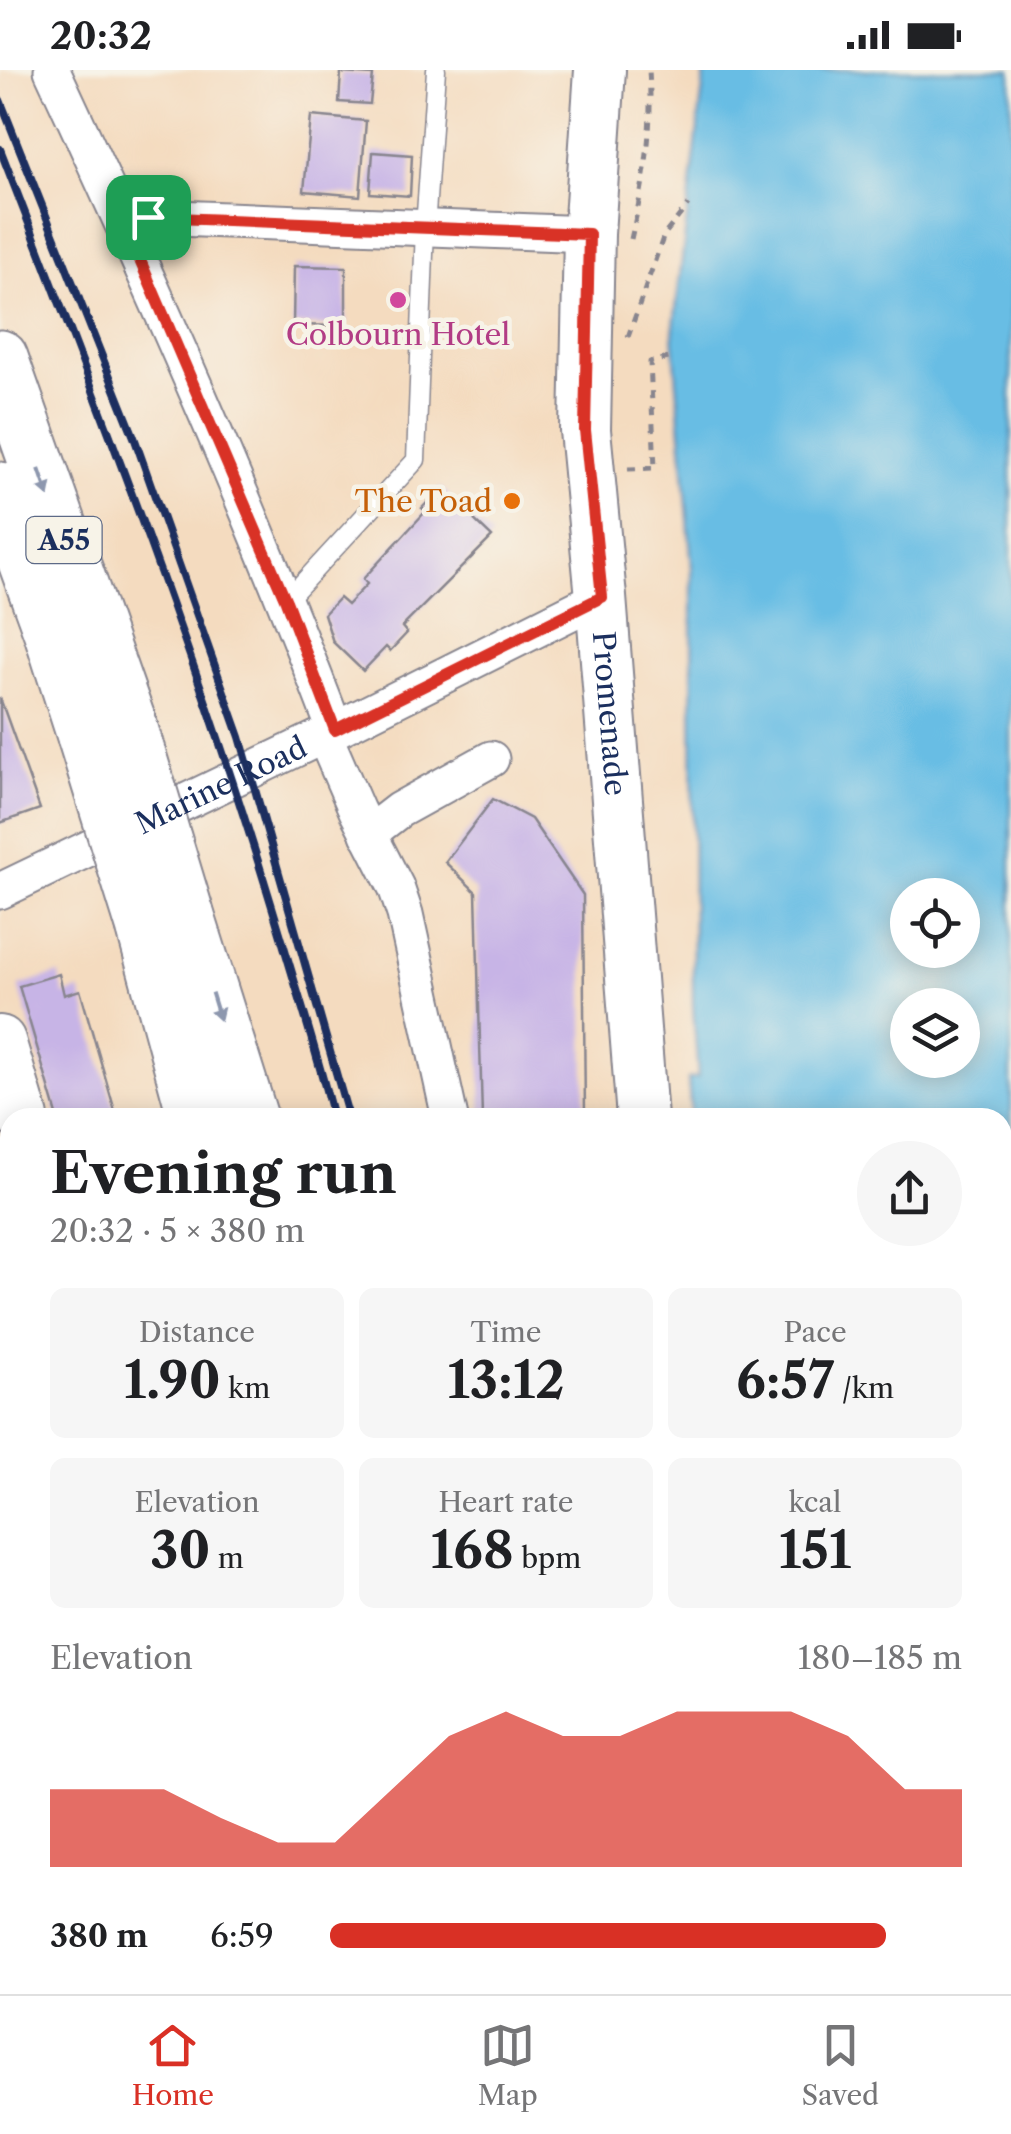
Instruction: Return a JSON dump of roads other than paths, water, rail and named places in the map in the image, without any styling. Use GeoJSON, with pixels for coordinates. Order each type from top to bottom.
{"type":"FeatureCollection","features":[{"type":"Feature","properties":{"kind":"highway","name":"A55"},"geometry":{"type":"LineString","coordinates":[[0,358],[165,920],[246,1108]]}},
{"type":"Feature","properties":{"kind":"highway","name":"A55"},"geometry":{"type":"LineString","coordinates":[[0,490],[52,633],[107,729]]}},
{"type":"Feature","properties":{"kind":"highway"},"geometry":{"type":"LineString","coordinates":[[0,539],[52,633]]}},
{"type":"Feature","properties":{"kind":"highway","name":"A55"},"geometry":{"type":"LineString","coordinates":[[165,920],[194,1108]]}},
{"type":"Feature","properties":{"kind":"street"},"geometry":{"type":"LineString","coordinates":[[52,70],[124,223],[286,601],[368,834],[396,887],[448,1108]]}},
{"type":"Feature","properties":{"kind":"street","name":"Promenade"},"geometry":{"type":"LineString","coordinates":[[600,70],[589,234],[585,430],[602,597],[641,1108]]}},
{"type":"Feature","properties":{"kind":"street"},"geometry":{"type":"LineString","coordinates":[[124,223],[148,217],[589,234]]}},
{"type":"Feature","properties":{"kind":"street","name":"Marine Road"},"geometry":{"type":"LineString","coordinates":[[0,891],[602,597]]}},
{"type":"Feature","properties":{"kind":"street"},"geometry":{"type":"LineString","coordinates":[[368,834],[399,810],[491,758]]}},
{"type":"Feature","properties":{"kind":"street"},"geometry":{"type":"LineString","coordinates":[[0,1041],[19,1108]]}},
{"type":"Feature","properties":{"kind":"lane"},"geometry":{"type":"LineString","coordinates":[[286,601],[416,460],[424,228],[436,70]]}},
{"type":"Feature","properties":{"kind":"water"},"geometry":{"type":"Polygon","coordinates":[[[705,70],[1011,70],[1011,1108],[690,1108],[688,1079],[698,1077],[693,1005],[692,568],[673,334],[705,70]]]}},
{"type":"Feature","properties":{"kind":"railway"},"geometry":{"type":"LineString","coordinates":[[0,100],[134,437],[240,737],[346,1108]]}},
{"type":"Feature","properties":{"kind":"railway"},"geometry":{"type":"LineString","coordinates":[[0,149],[185,642],[252,842],[330,1108]]}},
{"type":"Feature","properties":{"kind":"place","name":"Colbourn Hotel"},"geometry":{"type":"Point","coordinates":[398,300]}},
{"type":"Feature","properties":{"kind":"place","name":"The Toad"},"geometry":{"type":"Point","coordinates":[512,501]}}]}
